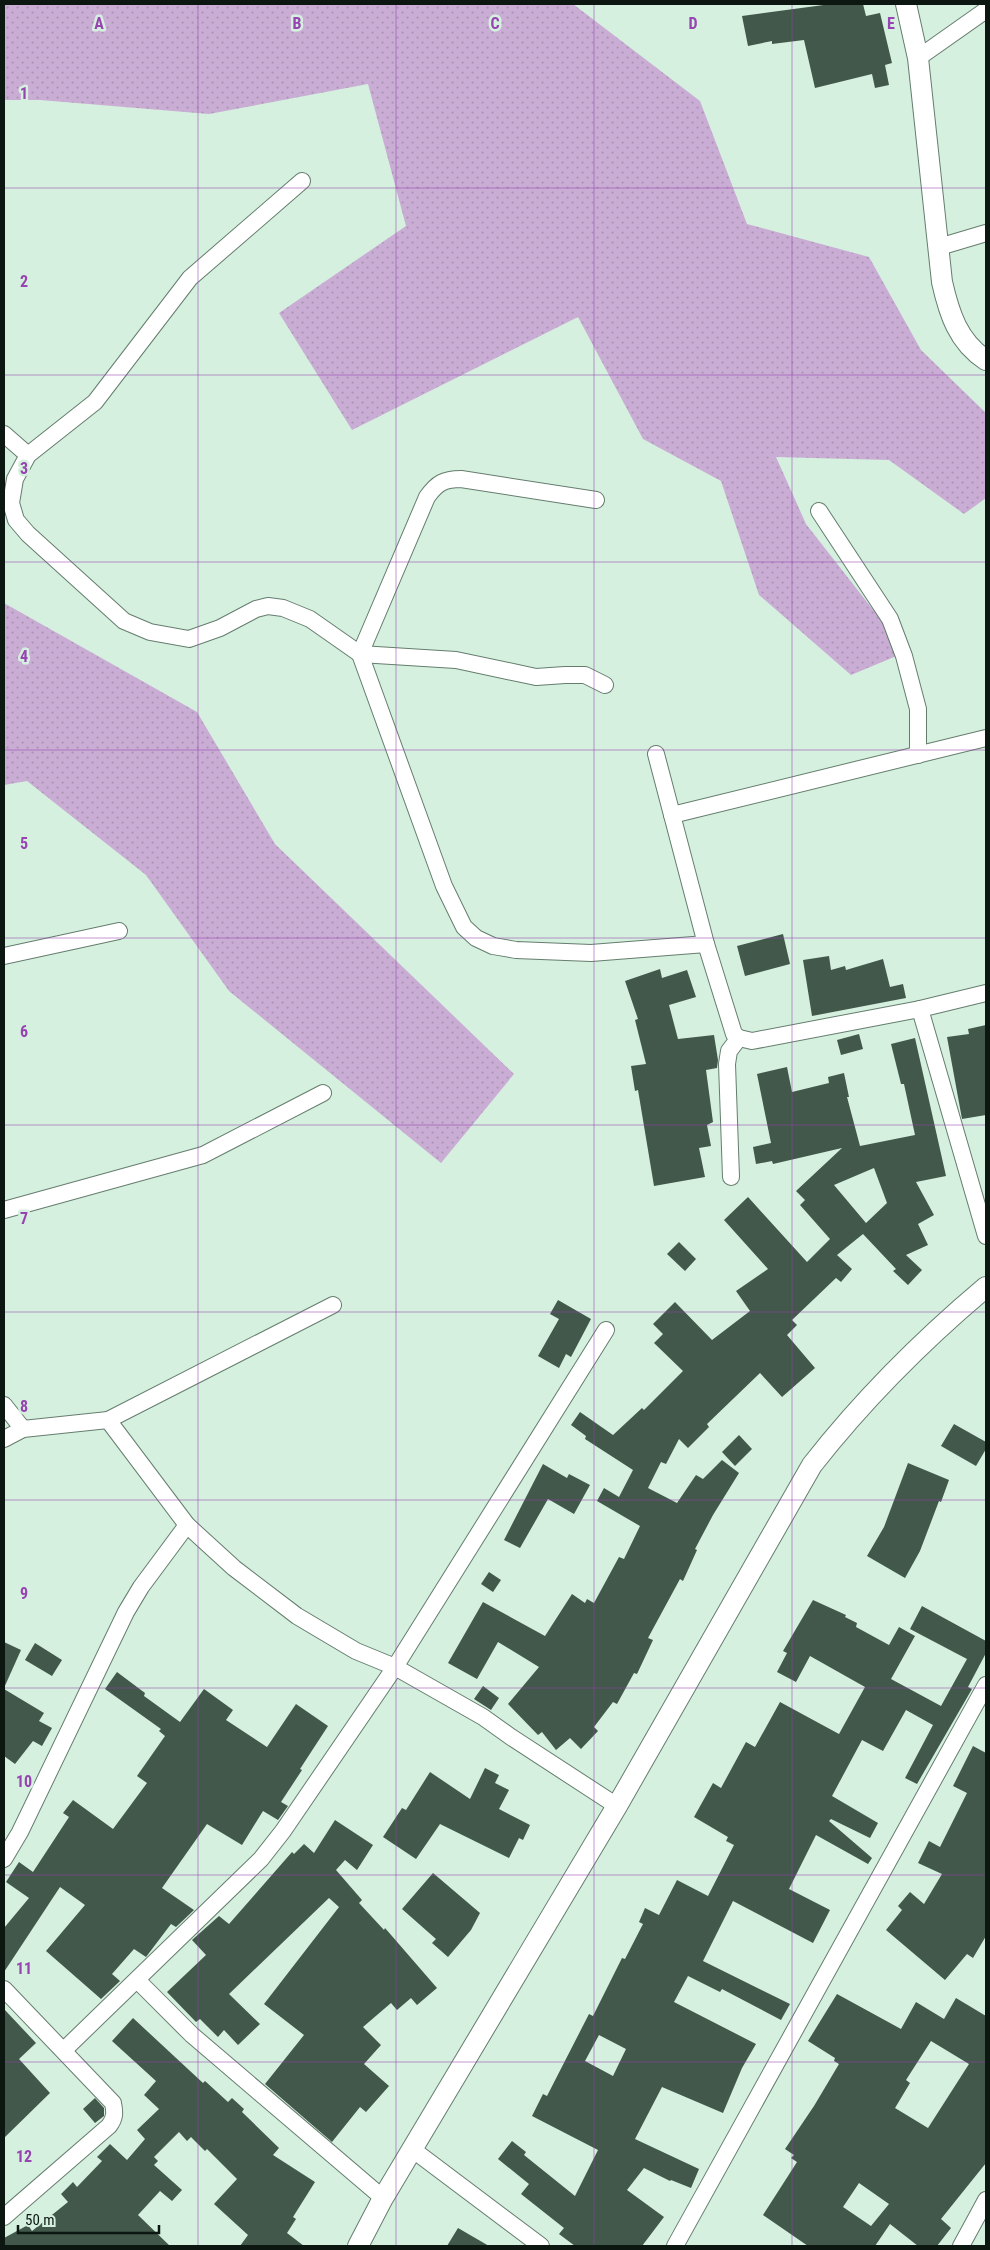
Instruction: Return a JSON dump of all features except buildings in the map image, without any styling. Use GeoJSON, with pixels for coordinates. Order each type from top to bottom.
{"type":"FeatureCollection","features":[{"type":"Feature","properties":{"kind":"street"},"geometry":{"type":"LineString","coordinates":[[906,4],[918,58],[942,282],[948,309],[959,334],[986,360]]}},
{"type":"Feature","properties":{"kind":"street"},"geometry":{"type":"LineString","coordinates":[[918,58],[986,10]]}},
{"type":"Feature","properties":{"kind":"street"},"geometry":{"type":"LineString","coordinates":[[302,181],[190,278],[95,402],[28,455],[15,479],[11,503],[16,520],[28,534],[124,621],[150,632],[190,639],[220,628],[256,609],[268,606],[283,608],[310,619],[360,654],[456,660],[536,678],[565,674],[585,675],[605,685]]}},
{"type":"Feature","properties":{"kind":"street"},"geometry":{"type":"LineString","coordinates":[[939,247],[986,233]]}},
{"type":"Feature","properties":{"kind":"street"},"geometry":{"type":"LineString","coordinates":[[4,434],[28,455]]}},
{"type":"Feature","properties":{"kind":"street"},"geometry":{"type":"LineString","coordinates":[[596,500],[461,478],[445,479],[435,485],[427,497],[360,654],[444,886],[464,927],[476,938],[493,946],[516,950],[591,953],[706,944]]}},
{"type":"Feature","properties":{"kind":"street"},"geometry":{"type":"LineString","coordinates":[[819,511],[890,619],[904,656],[918,709],[918,755]]}},
{"type":"Feature","properties":{"kind":"street"},"geometry":{"type":"LineString","coordinates":[[672,815],[986,738]]}},
{"type":"Feature","properties":{"kind":"street"},"geometry":{"type":"LineString","coordinates":[[656,754],[706,944],[734,1034],[739,1038],[752,1041],[920,1009],[986,993]]}},
{"type":"Feature","properties":{"kind":"street"},"geometry":{"type":"LineString","coordinates":[[4,956],[119,931]]}},
{"type":"Feature","properties":{"kind":"street"},"geometry":{"type":"LineString","coordinates":[[920,1009],[986,1236]]}},
{"type":"Feature","properties":{"kind":"street"},"geometry":{"type":"LineString","coordinates":[[732,1178],[727,1064],[729,1051],[739,1038]]}},
{"type":"Feature","properties":{"kind":"street"},"geometry":{"type":"LineString","coordinates":[[4,1210],[203,1155],[323,1093]]}},
{"type":"Feature","properties":{"kind":"street"},"geometry":{"type":"LineString","coordinates":[[358,2246],[383,2198],[617,1806],[812,1465],[840,1429],[865,1403],[986,1287]]}},
{"type":"Feature","properties":{"kind":"street"},"geometry":{"type":"LineString","coordinates":[[4,1438],[23,1429],[108,1420],[333,1305]]}},
{"type":"Feature","properties":{"kind":"street"},"geometry":{"type":"LineString","coordinates":[[64,2050],[261,1859],[283,1831],[395,1667],[606,1330]]}},
{"type":"Feature","properties":{"kind":"street"},"geometry":{"type":"LineString","coordinates":[[4,1405],[23,1429]]}},
{"type":"Feature","properties":{"kind":"street"},"geometry":{"type":"LineString","coordinates":[[108,1420],[187,1525],[234,1568],[297,1616],[356,1651],[395,1667],[483,1716],[511,1737],[617,1806]]}},
{"type":"Feature","properties":{"kind":"street"},"geometry":{"type":"LineString","coordinates":[[4,1859],[20,1832],[126,1612],[141,1587],[187,1525]]}},
{"type":"Feature","properties":{"kind":"street"},"geometry":{"type":"LineString","coordinates":[[675,2246],[986,1685]]}},
{"type":"Feature","properties":{"kind":"street"},"geometry":{"type":"LineString","coordinates":[[137,1980],[192,2035],[383,2198]]}},
{"type":"Feature","properties":{"kind":"street"},"geometry":{"type":"LineString","coordinates":[[4,1989],[113,2103],[115,2112],[114,2119],[4,2218]]}},
{"type":"Feature","properties":{"kind":"street"},"geometry":{"type":"LineString","coordinates":[[412,2149],[541,2246]]}},
{"type":"Feature","properties":{"kind":"street"},"geometry":{"type":"LineString","coordinates":[[961,2246],[986,2200]]}},
{"type":"Feature","properties":{"kind":"shaded area"},"geometry":{"type":"Polygon","coordinates":[[[4,4],[573,4],[700,101],[747,224],[869,257],[921,350],[986,413],[986,498],[964,514],[889,460],[776,457],[806,524],[906,652],[851,675],[759,595],[721,481],[643,439],[578,317],[352,430],[279,313],[406,226],[368,84],[209,114],[40,100],[4,100],[4,4]]]}},
{"type":"Feature","properties":{"kind":"shaded area"},"geometry":{"type":"Polygon","coordinates":[[[4,603],[197,712],[275,844],[514,1074],[441,1163],[229,991],[146,875],[27,781],[4,785],[4,603]]]}}]}
